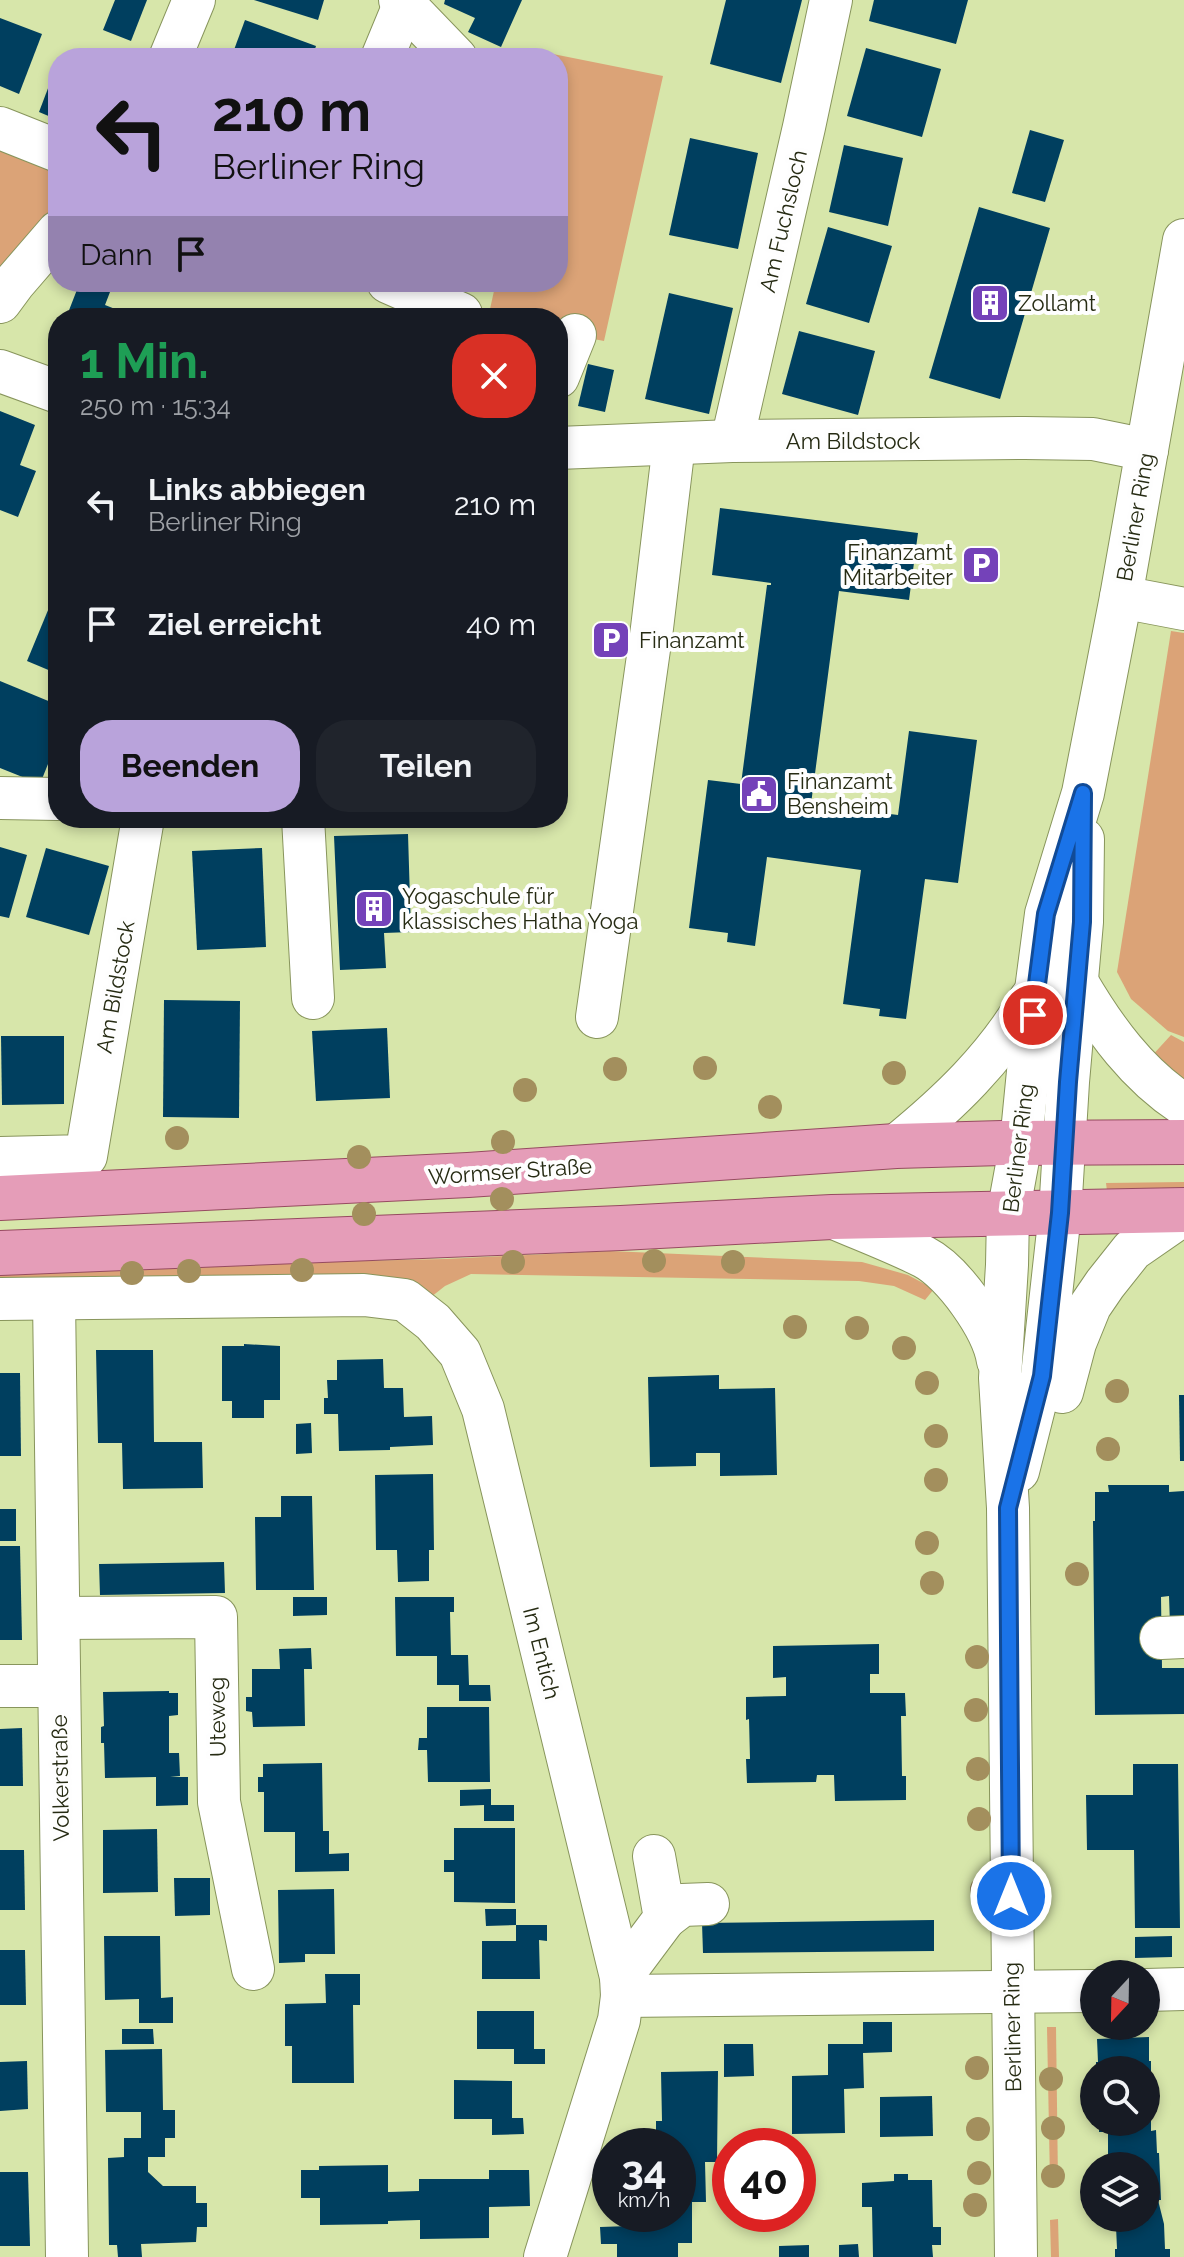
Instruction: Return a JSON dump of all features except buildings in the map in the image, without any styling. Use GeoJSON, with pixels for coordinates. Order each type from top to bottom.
{"type":"FeatureCollection","features":[{"type":"Feature","properties":{"kind":"main road","name":"Wormser Straße"},"geometry":{"type":"LineString","coordinates":[[0,1198],[468,1175],[896,1146],[1184,1142]]}},
{"type":"Feature","properties":{"kind":"main road"},"geometry":{"type":"LineString","coordinates":[[0,1253],[832,1217],[1184,1212]]}},
{"type":"Feature","properties":{"kind":"street"},"geometry":{"type":"LineString","coordinates":[[174,48],[194,0]]}},
{"type":"Feature","properties":{"kind":"street","name":"Am Fuchsloch"},"geometry":{"type":"LineString","coordinates":[[732,441],[831,0]]}},
{"type":"Feature","properties":{"kind":"street"},"geometry":{"type":"LineString","coordinates":[[386,48],[402,2],[446,48]]}},
{"type":"Feature","properties":{"kind":"street"},"geometry":{"type":"LineString","coordinates":[[0,128],[48,147]]}},
{"type":"Feature","properties":{"kind":"street","name":"Berliner Ring"},"geometry":{"type":"LineString","coordinates":[[1016,2257],[1008,1508],[1000,1378],[1008,1214],[1021,1143],[1046,914],[1083,793],[1184,240]]}},
{"type":"Feature","properties":{"kind":"street"},"geometry":{"type":"LineString","coordinates":[[5,288],[48,243]]}},
{"type":"Feature","properties":{"kind":"street"},"geometry":{"type":"LineString","coordinates":[[411,292],[447,308]]}},
{"type":"Feature","properties":{"kind":"street"},"geometry":{"type":"LineString","coordinates":[[568,352],[575,335]]}},
{"type":"Feature","properties":{"kind":"street"},"geometry":{"type":"LineString","coordinates":[[0,371],[48,388]]}},
{"type":"Feature","properties":{"kind":"street","name":"Am Bildstock"},"geometry":{"type":"LineString","coordinates":[[568,448],[732,441],[1025,438],[1093,439],[1147,450]]}},
{"type":"Feature","properties":{"kind":"street"},"geometry":{"type":"LineString","coordinates":[[597,1017],[650,642],[674,444]]}},
{"type":"Feature","properties":{"kind":"street"},"geometry":{"type":"LineString","coordinates":[[1121,597],[1184,609]]}},
{"type":"Feature","properties":{"kind":"street","name":"Berliner Ring"},"geometry":{"type":"LineString","coordinates":[[1008,1508],[1042,1376],[1060,1213],[1082,922],[1083,793]]}},
{"type":"Feature","properties":{"kind":"street"},"geometry":{"type":"LineString","coordinates":[[0,798],[48,799]]}},
{"type":"Feature","properties":{"kind":"street","name":"Am Bildstock"},"geometry":{"type":"LineString","coordinates":[[0,1158],[86,1156],[141,828]]}},
{"type":"Feature","properties":{"kind":"street"},"geometry":{"type":"LineString","coordinates":[[304,828],[313,998]]}},
{"type":"Feature","properties":{"kind":"street"},"geometry":{"type":"LineString","coordinates":[[1077,982],[1129,1059],[1162,1090],[1184,1105]]}},
{"type":"Feature","properties":{"kind":"street"},"geometry":{"type":"LineString","coordinates":[[896,1146],[942,1109],[981,1068],[1036,990]]}},
{"type":"Feature","properties":{"kind":"street"},"geometry":{"type":"LineString","coordinates":[[1008,1508],[1048,1445],[1075,1343],[1090,1306],[1132,1250],[1184,1212]]}},
{"type":"Feature","properties":{"kind":"street"},"geometry":{"type":"LineString","coordinates":[[832,1217],[927,1258],[957,1286],[996,1346],[1000,1378]]}},
{"type":"Feature","properties":{"kind":"street","name":"Im Entich"},"geometry":{"type":"LineString","coordinates":[[54,1299],[364,1295],[405,1300],[433,1322],[460,1353],[530,1538],[621,1986],[619,2020],[545,2257]]}},
{"type":"Feature","properties":{"kind":"street"},"geometry":{"type":"LineString","coordinates":[[0,1299],[54,1299]]}},
{"type":"Feature","properties":{"kind":"street","name":"Volkerstraße"},"geometry":{"type":"LineString","coordinates":[[54,1299],[67,2257]]}},
{"type":"Feature","properties":{"kind":"street","name":"Uteweg"},"geometry":{"type":"LineString","coordinates":[[59,1618],[216,1617],[219,1802],[253,1969]]}},
{"type":"Feature","properties":{"kind":"street"},"geometry":{"type":"LineString","coordinates":[[0,1686],[59,1686]]}},
{"type":"Feature","properties":{"kind":"street"},"geometry":{"type":"LineString","coordinates":[[654,1856],[665,1918]]}},
{"type":"Feature","properties":{"kind":"street"},"geometry":{"type":"LineString","coordinates":[[621,1986],[665,1918],[682,1905],[708,1904]]}},
{"type":"Feature","properties":{"kind":"street"},"geometry":{"type":"LineString","coordinates":[[621,1986],[1080,1991]]}},
{"type":"Feature","properties":{"kind":"street"},"geometry":{"type":"LineString","coordinates":[[1160,1990],[1184,1989]]}},
{"type":"Feature","properties":{"kind":"shaded area"},"geometry":{"type":"Polygon","coordinates":[[[568,57],[663,76],[604,341],[568,334],[568,308],[490,308],[494,292],[568,292],[568,57]]]}},
{"type":"Feature","properties":{"kind":"shaded area"},"geometry":{"type":"Polygon","coordinates":[[[0,137],[48,155],[48,223],[10,271],[0,267],[0,137]]]}},
{"type":"Feature","properties":{"kind":"shaded area"},"geometry":{"type":"Polygon","coordinates":[[[1171,631],[1184,633],[1184,1037],[1168,1031],[1131,999],[1117,972],[1171,631]]]}},
{"type":"Feature","properties":{"kind":"shaded area"},"geometry":{"type":"Polygon","coordinates":[[[1171,1035],[1184,1042],[1184,1081],[1149,1059],[1171,1035]]]}},
{"type":"Feature","properties":{"kind":"shaded area"},"geometry":{"type":"Polygon","coordinates":[[[1184,1182],[1184,1189],[1107,1191],[1106,1183],[1184,1182]]]}},
{"type":"Feature","properties":{"kind":"shaded area"},"geometry":{"type":"Polygon","coordinates":[[[610,1251],[862,1262],[908,1275],[934,1289],[925,1300],[894,1286],[859,1281],[471,1274],[445,1286],[431,1297],[361,1275],[0,1278],[0,1269],[445,1259],[610,1251]]]}},
{"type":"Feature","properties":{"kind":"shaded area"},"geometry":{"type":"Polygon","coordinates":[[[1047,2027],[1056,2027],[1058,2182],[1050,2182],[1047,2027]]]}},
{"type":"Feature","properties":{"kind":"shaded area"},"geometry":{"type":"Polygon","coordinates":[[[1058,2219],[1059,2257],[1051,2257],[1050,2220],[1058,2219]]]}},
{"type":"Feature","properties":{"kind":"place","name":"Zollamt"},"geometry":{"type":"Point","coordinates":[990,303]}},
{"type":"Feature","properties":{"kind":"place","name":"Finanzamt Mitarbeiter"},"geometry":{"type":"Point","coordinates":[981,565]}},
{"type":"Feature","properties":{"kind":"place","name":"Finanzamt"},"geometry":{"type":"Point","coordinates":[611,640]}},
{"type":"Feature","properties":{"kind":"place","name":"Finanzamt Bensheim"},"geometry":{"type":"Point","coordinates":[759,794]}},
{"type":"Feature","properties":{"kind":"place","name":"Yogaschule für klassisches Hatha Yoga"},"geometry":{"type":"Point","coordinates":[374,909]}},
{"type":"Feature","properties":{"kind":"route"},"geometry":{"type":"LineString","coordinates":[[1011,1896],[1008,1508],[1042,1376],[1060,1213],[1082,922],[1083,793],[1046,914],[1033,1015]]}}]}
